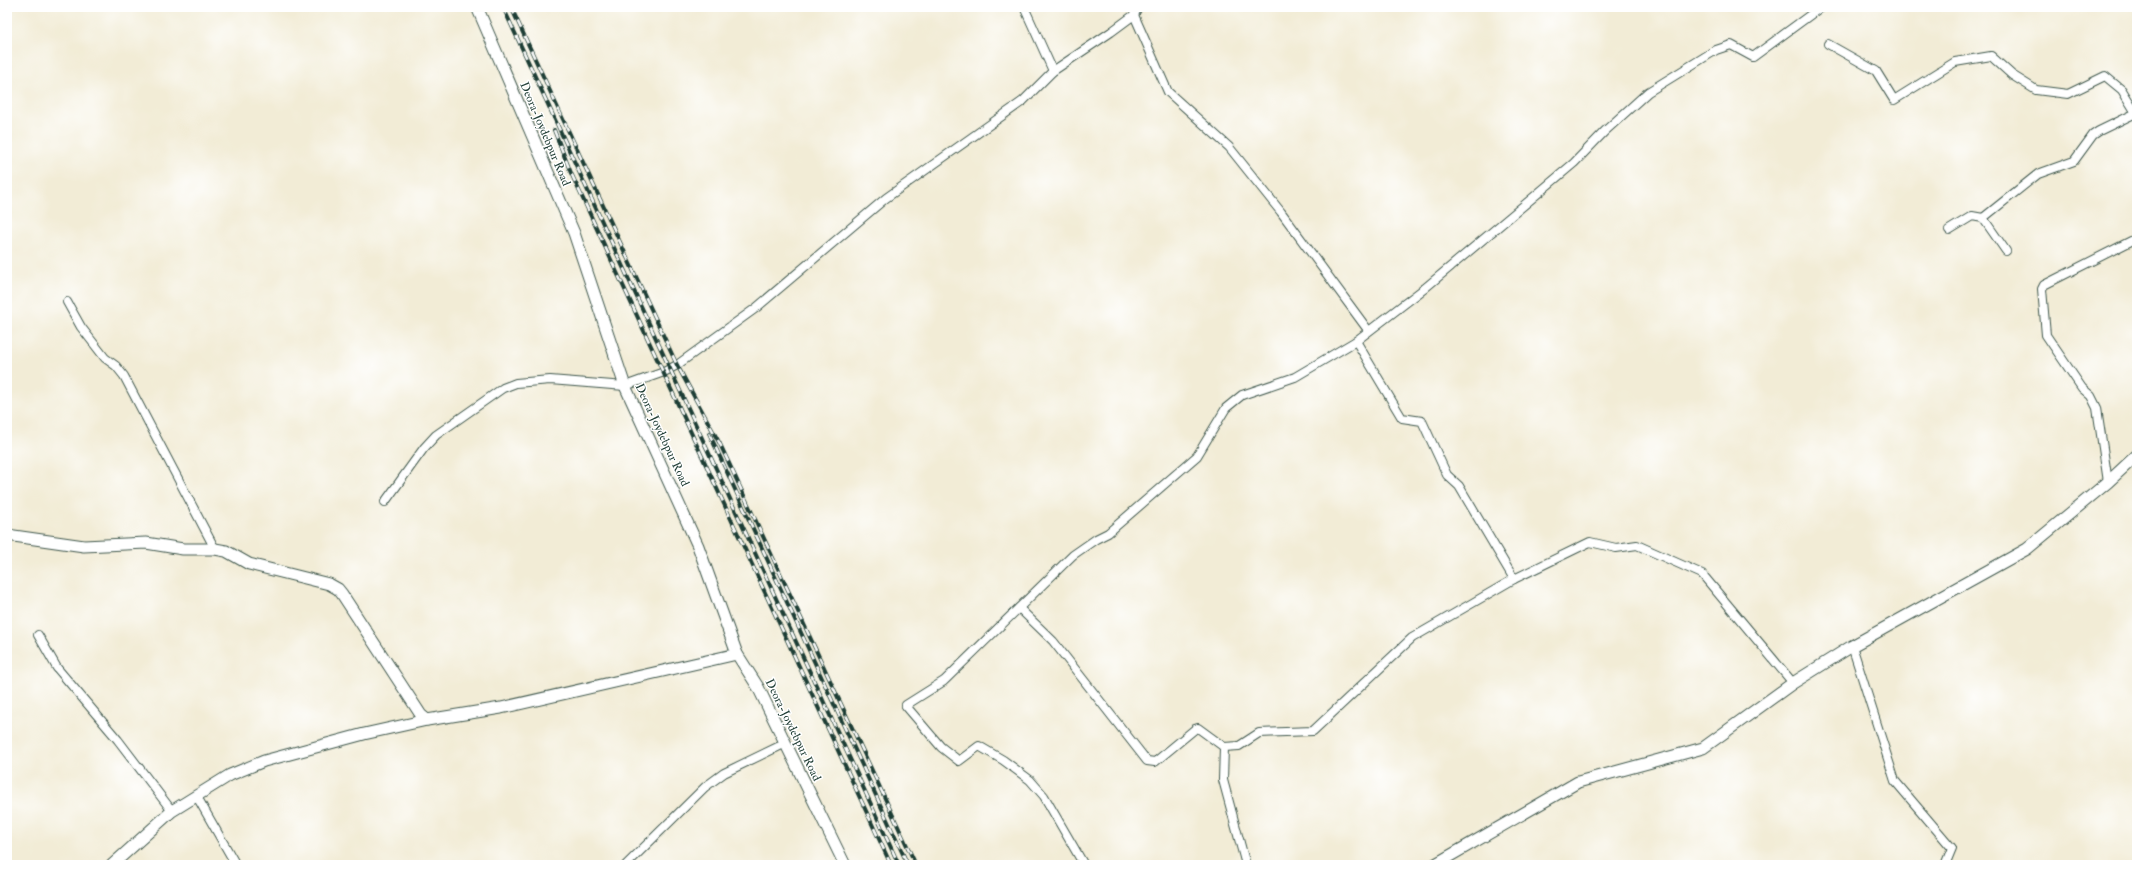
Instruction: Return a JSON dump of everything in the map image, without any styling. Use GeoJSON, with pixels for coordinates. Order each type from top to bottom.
{"type":"FeatureCollection","features":[{"type":"Feature","properties":{"kind":"street","name":"Deora-Joydebpur Road"},"geometry":{"type":"LineString","coordinates":[[476,7],[574,233],[625,386],[698,546],[738,654],[758,687],[845,865]]}},
{"type":"Feature","properties":{"kind":"street"},"geometry":{"type":"LineString","coordinates":[[1024,7],[1053,71]]}},
{"type":"Feature","properties":{"kind":"street"},"geometry":{"type":"LineString","coordinates":[[1084,865],[1044,796],[1026,776],[979,746],[959,761],[941,747],[906,706],[944,681],[1073,555],[1096,539],[1108,533],[1197,456],[1226,408],[1242,395],[1295,377],[1356,340],[1425,288],[1574,163],[1605,131],[1648,92],[1716,50],[1731,45],[1753,57],[1821,7]]}},
{"type":"Feature","properties":{"kind":"street"},"geometry":{"type":"LineString","coordinates":[[385,502],[424,448],[436,435],[503,388],[516,383],[550,380],[625,386],[664,372],[677,365],[756,308],[880,202],[1023,101],[1053,71],[1136,11],[1168,92],[1229,147],[1281,212],[1368,330]]}},
{"type":"Feature","properties":{"kind":"street"},"geometry":{"type":"LineString","coordinates":[[1828,44],[1876,71],[1894,100],[1955,62],[1991,56],[2012,75],[2036,90],[2068,94],[2105,76],[2122,90],[2136,114],[2093,135],[2074,161],[2038,174],[1983,218]]}},
{"type":"Feature","properties":{"kind":"street"},"geometry":{"type":"LineString","coordinates":[[1948,230],[1972,216],[1983,218],[2006,251]]}},
{"type":"Feature","properties":{"kind":"street"},"geometry":{"type":"LineString","coordinates":[[2108,482],[2095,402],[2082,388],[2046,335],[2042,289],[2044,285],[2137,238]]}},
{"type":"Feature","properties":{"kind":"street"},"geometry":{"type":"LineString","coordinates":[[67,302],[81,327],[105,358],[116,366],[124,376],[215,549]]}},
{"type":"Feature","properties":{"kind":"street"},"geometry":{"type":"LineString","coordinates":[[1356,340],[1402,418],[1422,421],[1447,474],[1459,486],[1514,579]]}},
{"type":"Feature","properties":{"kind":"street"},"geometry":{"type":"LineString","coordinates":[[1435,865],[1578,782],[1703,748],[1792,683],[1852,646],[1999,566],[2027,549],[2108,482],[2137,455]]}},
{"type":"Feature","properties":{"kind":"street"},"geometry":{"type":"LineString","coordinates":[[7,535],[84,546],[146,543],[183,549],[215,549],[226,551],[250,564],[314,579],[338,589],[421,715],[427,720]]}},
{"type":"Feature","properties":{"kind":"street"},"geometry":{"type":"LineString","coordinates":[[1019,608],[1053,641],[1147,761],[1155,762],[1198,728],[1224,747],[1239,746],[1259,734],[1313,731],[1412,638],[1514,579],[1588,543],[1616,548],[1637,545],[1704,576],[1792,683]]}},
{"type":"Feature","properties":{"kind":"street"},"geometry":{"type":"LineString","coordinates":[[38,635],[57,668],[118,740],[172,811]]}},
{"type":"Feature","properties":{"kind":"street"},"geometry":{"type":"LineString","coordinates":[[1852,646],[1895,781],[1952,848],[1945,865]]}},
{"type":"Feature","properties":{"kind":"street"},"geometry":{"type":"LineString","coordinates":[[112,865],[172,811],[230,775],[264,761],[364,734],[427,720],[501,708],[738,654]]}},
{"type":"Feature","properties":{"kind":"street"},"geometry":{"type":"LineString","coordinates":[[626,865],[705,787],[724,773],[786,743]]}},
{"type":"Feature","properties":{"kind":"street"},"geometry":{"type":"LineString","coordinates":[[1224,747],[1222,780],[1246,865]]}},
{"type":"Feature","properties":{"kind":"street"},"geometry":{"type":"LineString","coordinates":[[196,795],[236,865]]}},
{"type":"Feature","properties":{"kind":"railway"},"geometry":{"type":"LineString","coordinates":[[503,7],[899,865]]}},
{"type":"Feature","properties":{"kind":"railway"},"geometry":{"type":"LineString","coordinates":[[511,7],[677,365],[720,444],[916,865]]}},
{"type":"Feature","properties":{"kind":"railway"},"geometry":{"type":"LineString","coordinates":[[554,130],[571,173],[891,865]]}},
{"type":"Feature","properties":{"kind":"railway"},"geometry":{"type":"LineString","coordinates":[[709,433],[908,865]]}}]}
